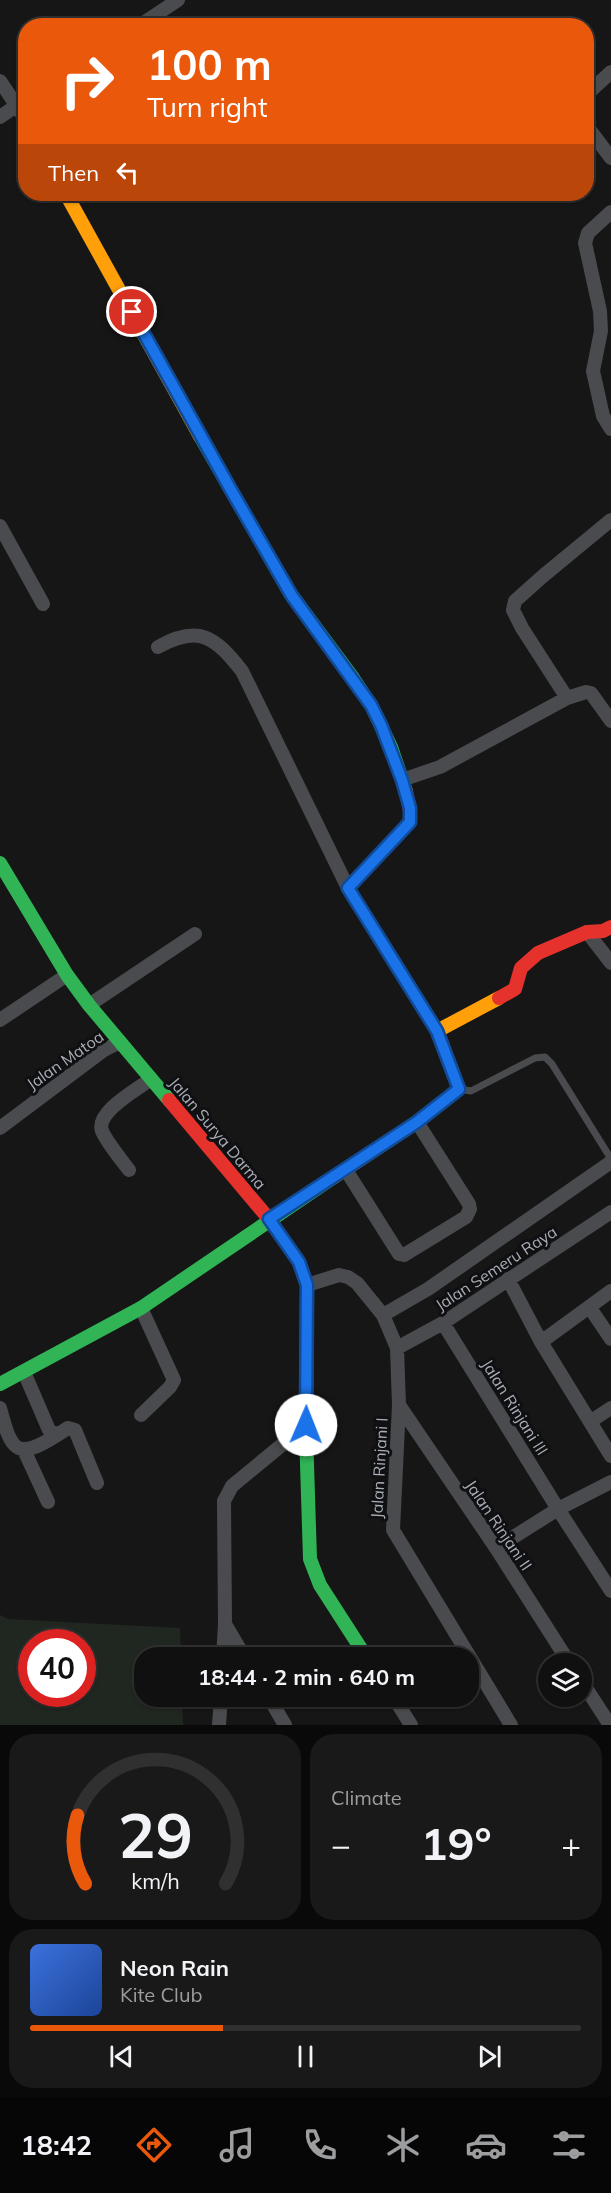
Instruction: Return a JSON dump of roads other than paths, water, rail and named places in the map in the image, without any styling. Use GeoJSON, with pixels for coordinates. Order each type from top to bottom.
{"type":"FeatureCollection","features":[{"type":"Feature","properties":{"kind":"street"},"geometry":{"type":"LineString","coordinates":[[151,18],[178,0]]}},
{"type":"Feature","properties":{"kind":"street"},"geometry":{"type":"LineString","coordinates":[[594,88],[611,72]]}},
{"type":"Feature","properties":{"kind":"street"},"geometry":{"type":"LineString","coordinates":[[0,81],[18,99]]}},
{"type":"Feature","properties":{"kind":"street"},"geometry":{"type":"LineString","coordinates":[[0,117],[18,104]]}},
{"type":"Feature","properties":{"kind":"street"},"geometry":{"type":"LineString","coordinates":[[594,136],[611,158]]}},
{"type":"Feature","properties":{"kind":"street"},"geometry":{"type":"LineString","coordinates":[[70,201],[292,596],[371,705],[381,725],[402,780],[410,808],[410,822],[348,888]]}},
{"type":"Feature","properties":{"kind":"street"},"geometry":{"type":"LineString","coordinates":[[611,212],[588,233],[585,243],[600,311],[601,331],[593,371],[603,416],[611,429]]}},
{"type":"Feature","properties":{"kind":"street"},"geometry":{"type":"LineString","coordinates":[[567,698],[513,610],[515,602],[543,576],[611,520]]}},
{"type":"Feature","properties":{"kind":"street"},"geometry":{"type":"LineString","coordinates":[[0,526],[43,604]]}},
{"type":"Feature","properties":{"kind":"street"},"geometry":{"type":"LineString","coordinates":[[0,1384],[141,1308],[269,1219],[417,1122],[459,1089],[437,1031],[348,888],[242,671],[225,650],[209,639],[193,634],[175,638],[158,647]]}},
{"type":"Feature","properties":{"kind":"street"},"geometry":{"type":"LineString","coordinates":[[402,780],[441,767],[567,698],[586,692],[591,693],[611,721]]}},
{"type":"Feature","properties":{"kind":"street","name":"Jalan Surya Darma"},"geometry":{"type":"LineString","coordinates":[[0,863],[67,975],[89,1005],[269,1219],[299,1262],[307,1285],[306,1425],[310,1559],[320,1585],[361,1647]]}},
{"type":"Feature","properties":{"kind":"street"},"geometry":{"type":"LineString","coordinates":[[437,1031],[514,989],[521,968],[538,952],[587,932],[603,931],[611,927]]}},
{"type":"Feature","properties":{"kind":"street"},"geometry":{"type":"LineString","coordinates":[[587,932],[611,963]]}},
{"type":"Feature","properties":{"kind":"street"},"geometry":{"type":"LineString","coordinates":[[89,1005],[195,934]]}},
{"type":"Feature","properties":{"kind":"street"},"geometry":{"type":"LineString","coordinates":[[0,1020],[67,975]]}},
{"type":"Feature","properties":{"kind":"street","name":"Jalan Matoa"},"geometry":{"type":"LineString","coordinates":[[0,1128],[104,1050],[120,1042]]}},
{"type":"Feature","properties":{"kind":"street"},"geometry":{"type":"LineString","coordinates":[[129,1170],[102,1132],[102,1119],[109,1109],[152,1079]]}},
{"type":"Feature","properties":{"kind":"street"},"geometry":{"type":"LineString","coordinates":[[346,1170],[399,1254],[404,1255],[466,1217],[470,1209],[469,1203],[417,1122]]}},
{"type":"Feature","properties":{"kind":"street"},"geometry":{"type":"LineString","coordinates":[[383,1315],[428,1289],[611,1161]]}},
{"type":"Feature","properties":{"kind":"street","name":"Jalan Semeru Raya"},"geometry":{"type":"LineString","coordinates":[[397,1348],[443,1323],[611,1212]]}},
{"type":"Feature","properties":{"kind":"street","name":"Jalan Rinjani I"},"geometry":{"type":"LineString","coordinates":[[307,1285],[339,1275],[348,1276],[357,1283],[383,1315],[397,1348],[399,1406],[393,1530],[511,1725]]}},
{"type":"Feature","properties":{"kind":"street"},"geometry":{"type":"LineString","coordinates":[[508,1279],[541,1342],[611,1456]]}},
{"type":"Feature","properties":{"kind":"street"},"geometry":{"type":"LineString","coordinates":[[541,1342],[611,1291]]}},
{"type":"Feature","properties":{"kind":"street"},"geometry":{"type":"LineString","coordinates":[[141,1308],[174,1380],[170,1387],[141,1415]]}},
{"type":"Feature","properties":{"kind":"street"},"geometry":{"type":"LineString","coordinates":[[590,1308],[611,1339]]}},
{"type":"Feature","properties":{"kind":"street","name":"Jalan Rinjani III"},"geometry":{"type":"LineString","coordinates":[[443,1323],[611,1591]]}},
{"type":"Feature","properties":{"kind":"street"},"geometry":{"type":"LineString","coordinates":[[24,1372],[49,1430],[57,1435]]}},
{"type":"Feature","properties":{"kind":"street","name":"Jalan Rinjani II"},"geometry":{"type":"LineString","coordinates":[[399,1406],[496,1548],[563,1653]]}},
{"type":"Feature","properties":{"kind":"street"},"geometry":{"type":"LineString","coordinates":[[0,1408],[12,1445],[24,1450],[43,1444],[68,1428],[75,1430],[97,1483]]}},
{"type":"Feature","properties":{"kind":"street"},"geometry":{"type":"LineString","coordinates":[[591,1421],[611,1408]]}},
{"type":"Feature","properties":{"kind":"street"},"geometry":{"type":"LineString","coordinates":[[224,1647],[224,1502],[232,1486],[306,1425]]}},
{"type":"Feature","properties":{"kind":"street"},"geometry":{"type":"LineString","coordinates":[[24,1450],[48,1502]]}},
{"type":"Feature","properties":{"kind":"street"},"geometry":{"type":"LineString","coordinates":[[496,1548],[558,1509],[611,1482]]}},
{"type":"Feature","properties":{"kind":"street"},"geometry":{"type":"LineString","coordinates":[[225,1624],[239,1647]]}},
{"type":"Feature","properties":{"kind":"street"},"geometry":{"type":"LineString","coordinates":[[592,1697],[610,1725]]}},
{"type":"Feature","properties":{"kind":"street"},"geometry":{"type":"LineString","coordinates":[[219,1725],[220,1707]]}},
{"type":"Feature","properties":{"kind":"street"},"geometry":{"type":"LineString","coordinates":[[274,1707],[285,1725]]}},
{"type":"Feature","properties":{"kind":"street"},"geometry":{"type":"LineString","coordinates":[[400,1707],[411,1725]]}},
{"type":"Feature","properties":{"kind":"lane"},"geometry":{"type":"LineString","coordinates":[[459,1089],[471,1091],[536,1058],[545,1057],[552,1064],[611,1161]]}}]}
